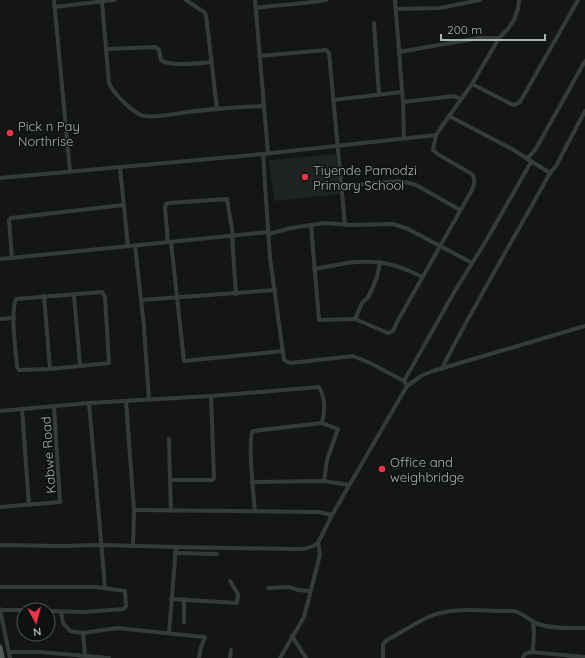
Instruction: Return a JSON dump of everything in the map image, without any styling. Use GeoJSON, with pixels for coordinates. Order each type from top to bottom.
{"type":"FeatureCollection","features":[{"type":"Feature","properties":{"kind":"main road"},"geometry":{"type":"LineString","coordinates":[[0,647],[2,658]]}},
{"type":"Feature","properties":{"kind":"street"},"geometry":{"type":"LineString","coordinates":[[54,0],[70,171]]}},
{"type":"Feature","properties":{"kind":"street"},"geometry":{"type":"LineString","coordinates":[[54,7],[114,0]]}},
{"type":"Feature","properties":{"kind":"street"},"geometry":{"type":"LineString","coordinates":[[186,0],[206,15],[217,109]]}},
{"type":"Feature","properties":{"kind":"street"},"geometry":{"type":"LineString","coordinates":[[255,0],[266,154],[270,258],[284,360],[290,363],[353,356],[404,381],[407,386]]}},
{"type":"Feature","properties":{"kind":"street"},"geometry":{"type":"LineString","coordinates":[[256,8],[326,0]]}},
{"type":"Feature","properties":{"kind":"street"},"geometry":{"type":"LineString","coordinates":[[395,0],[403,102],[404,138]]}},
{"type":"Feature","properties":{"kind":"street"},"geometry":{"type":"LineString","coordinates":[[396,9],[440,8],[480,0]]}},
{"type":"Feature","properties":{"kind":"street"},"geometry":{"type":"LineString","coordinates":[[311,225],[318,320],[355,319],[386,332],[390,332],[423,277],[475,183],[472,174],[434,151],[436,135],[472,84],[499,38],[514,20],[518,9],[519,0]]}},
{"type":"Feature","properties":{"kind":"street"},"geometry":{"type":"LineString","coordinates":[[472,84],[511,104],[514,105],[520,102],[578,0]]}},
{"type":"Feature","properties":{"kind":"street"},"geometry":{"type":"LineString","coordinates":[[102,2],[110,86],[133,110],[139,114],[152,116],[263,106]]}},
{"type":"Feature","properties":{"kind":"street"},"geometry":{"type":"LineString","coordinates":[[374,23],[379,94]]}},
{"type":"Feature","properties":{"kind":"street"},"geometry":{"type":"LineString","coordinates":[[399,52],[479,38],[499,38]]}},
{"type":"Feature","properties":{"kind":"street"},"geometry":{"type":"LineString","coordinates":[[107,48],[156,47],[159,50],[161,60],[166,63],[212,62]]}},
{"type":"Feature","properties":{"kind":"street"},"geometry":{"type":"LineString","coordinates":[[259,56],[328,51],[330,54],[345,225]]}},
{"type":"Feature","properties":{"kind":"street"},"geometry":{"type":"LineString","coordinates":[[404,381],[456,288],[486,241],[554,114],[563,103],[585,61]]}},
{"type":"Feature","properties":{"kind":"street"},"geometry":{"type":"LineString","coordinates":[[333,100],[402,92]]}},
{"type":"Feature","properties":{"kind":"street"},"geometry":{"type":"LineString","coordinates":[[403,102],[454,96],[460,99]]}},
{"type":"Feature","properties":{"kind":"street"},"geometry":{"type":"LineString","coordinates":[[442,368],[477,301],[550,173],[556,166],[585,112]]}},
{"type":"Feature","properties":{"kind":"street"},"geometry":{"type":"LineString","coordinates":[[449,116],[512,149],[550,173]]}},
{"type":"Feature","properties":{"kind":"street"},"geometry":{"type":"LineString","coordinates":[[0,178],[266,154],[436,135]]}},
{"type":"Feature","properties":{"kind":"street"},"geometry":{"type":"LineString","coordinates":[[120,168],[128,246]]}},
{"type":"Feature","properties":{"kind":"street"},"geometry":{"type":"LineString","coordinates":[[341,186],[395,180],[401,181],[416,185],[460,210]]}},
{"type":"Feature","properties":{"kind":"street"},"geometry":{"type":"LineString","coordinates":[[236,294],[232,236],[227,199],[166,204],[165,208],[178,298],[184,361],[283,351]]}},
{"type":"Feature","properties":{"kind":"street"},"geometry":{"type":"LineString","coordinates":[[12,258],[9,220],[11,218],[124,205]]}},
{"type":"Feature","properties":{"kind":"street"},"geometry":{"type":"LineString","coordinates":[[0,259],[269,233],[325,223],[345,225],[398,225],[408,228],[472,262]]}},
{"type":"Feature","properties":{"kind":"street"},"geometry":{"type":"LineString","coordinates":[[135,245],[149,400]]}},
{"type":"Feature","properties":{"kind":"street"},"geometry":{"type":"LineString","coordinates":[[314,269],[333,265],[380,262],[398,266],[423,277]]}},
{"type":"Feature","properties":{"kind":"street"},"geometry":{"type":"LineString","coordinates":[[355,319],[362,303],[368,297],[372,289],[377,277],[380,262]]}},
{"type":"Feature","properties":{"kind":"street"},"geometry":{"type":"LineString","coordinates":[[141,300],[275,290]]}},
{"type":"Feature","properties":{"kind":"street"},"geometry":{"type":"LineString","coordinates":[[102,292],[105,297],[106,304],[110,362],[108,364],[80,365],[20,371],[18,368],[14,305],[16,299],[44,296],[102,292]]}},
{"type":"Feature","properties":{"kind":"street"},"geometry":{"type":"LineString","coordinates":[[74,295],[80,365]]}},
{"type":"Feature","properties":{"kind":"street"},"geometry":{"type":"LineString","coordinates":[[44,296],[50,368]]}},
{"type":"Feature","properties":{"kind":"street"},"geometry":{"type":"LineString","coordinates":[[0,319],[14,318]]}},
{"type":"Feature","properties":{"kind":"street"},"geometry":{"type":"LineString","coordinates":[[0,545],[100,545],[176,548],[306,549],[318,543],[332,514],[407,386],[424,375],[442,368],[478,359],[585,326]]}},
{"type":"Feature","properties":{"kind":"street"},"geometry":{"type":"LineString","coordinates":[[0,411],[89,403],[212,396],[319,386],[324,399],[325,409],[322,423]]}},
{"type":"Feature","properties":{"kind":"street"},"geometry":{"type":"LineString","coordinates":[[170,480],[214,479],[212,396]]}},
{"type":"Feature","properties":{"kind":"street"},"geometry":{"type":"LineString","coordinates":[[126,402],[134,510],[134,546]]}},
{"type":"Feature","properties":{"kind":"street"},"geometry":{"type":"LineString","coordinates":[[89,403],[100,545],[105,587]]}},
{"type":"Feature","properties":{"kind":"street","name":"Kabwe Road"},"geometry":{"type":"LineString","coordinates":[[29,505],[60,502],[54,407]]}},
{"type":"Feature","properties":{"kind":"street"},"geometry":{"type":"LineString","coordinates":[[0,507],[29,505],[22,409]]}},
{"type":"Feature","properties":{"kind":"street"},"geometry":{"type":"LineString","coordinates":[[255,511],[252,482],[252,432],[322,423],[338,429],[327,460],[324,481]]}},
{"type":"Feature","properties":{"kind":"street"},"geometry":{"type":"LineString","coordinates":[[169,439],[171,511]]}},
{"type":"Feature","properties":{"kind":"street"},"geometry":{"type":"LineString","coordinates":[[252,482],[324,481],[349,485]]}},
{"type":"Feature","properties":{"kind":"street"},"geometry":{"type":"LineString","coordinates":[[134,510],[318,512],[332,514]]}},
{"type":"Feature","properties":{"kind":"street"},"geometry":{"type":"LineString","coordinates":[[280,658],[304,617],[320,555],[318,543]]}},
{"type":"Feature","properties":{"kind":"street"},"geometry":{"type":"LineString","coordinates":[[169,633],[176,548]]}},
{"type":"Feature","properties":{"kind":"street"},"geometry":{"type":"LineString","coordinates":[[206,548],[206,554]]}},
{"type":"Feature","properties":{"kind":"street"},"geometry":{"type":"LineString","coordinates":[[175,553],[217,554]]}},
{"type":"Feature","properties":{"kind":"street"},"geometry":{"type":"LineString","coordinates":[[171,599],[237,603],[238,594],[230,580]]}},
{"type":"Feature","properties":{"kind":"street"},"geometry":{"type":"LineString","coordinates":[[0,587],[105,587],[125,591],[125,609],[117,611],[56,612]]}},
{"type":"Feature","properties":{"kind":"street"},"geometry":{"type":"LineString","coordinates":[[268,588],[289,587],[298,590],[310,591]]}},
{"type":"Feature","properties":{"kind":"street"},"geometry":{"type":"LineString","coordinates":[[184,599],[184,622]]}},
{"type":"Feature","properties":{"kind":"street"},"geometry":{"type":"LineString","coordinates":[[10,658],[0,609],[16,610]]}},
{"type":"Feature","properties":{"kind":"street"},"geometry":{"type":"LineString","coordinates":[[383,658],[383,644],[387,640],[428,617],[444,612],[467,610],[513,611],[521,614],[533,622],[552,627],[585,628]]}},
{"type":"Feature","properties":{"kind":"street"},"geometry":{"type":"LineString","coordinates":[[61,612],[62,621],[70,631],[83,633],[117,628],[204,637],[199,658]]}},
{"type":"Feature","properties":{"kind":"street"},"geometry":{"type":"LineString","coordinates":[[531,652],[533,648],[533,622]]}},
{"type":"Feature","properties":{"kind":"street"},"geometry":{"type":"LineString","coordinates":[[83,633],[85,655]]}},
{"type":"Feature","properties":{"kind":"street"},"geometry":{"type":"LineString","coordinates":[[292,636],[306,658]]}},
{"type":"Feature","properties":{"kind":"street"},"geometry":{"type":"LineString","coordinates":[[230,658],[231,650]]}},
{"type":"Feature","properties":{"kind":"street"},"geometry":{"type":"LineString","coordinates":[[9,652],[40,652],[67,656],[85,655],[109,658]]}},
{"type":"Feature","properties":{"kind":"street"},"geometry":{"type":"LineString","coordinates":[[523,658],[525,654],[531,652],[585,657]]}},
{"type":"Feature","properties":{"kind":"shaded area","name":"Tiyende Pamodzi Primary School"},"geometry":{"type":"Polygon","coordinates":[[[336,154],[340,194],[274,201],[269,160],[336,154]]]}},
{"type":"Feature","properties":{"kind":"place","name":"Pick n Pay Northrise"},"geometry":{"type":"Point","coordinates":[10,133]}},
{"type":"Feature","properties":{"kind":"place","name":"Tiyende Pamodzi Primary School"},"geometry":{"type":"Point","coordinates":[305,177]}},
{"type":"Feature","properties":{"kind":"place","name":"Office and weighbridge"},"geometry":{"type":"Point","coordinates":[382,469]}}]}
